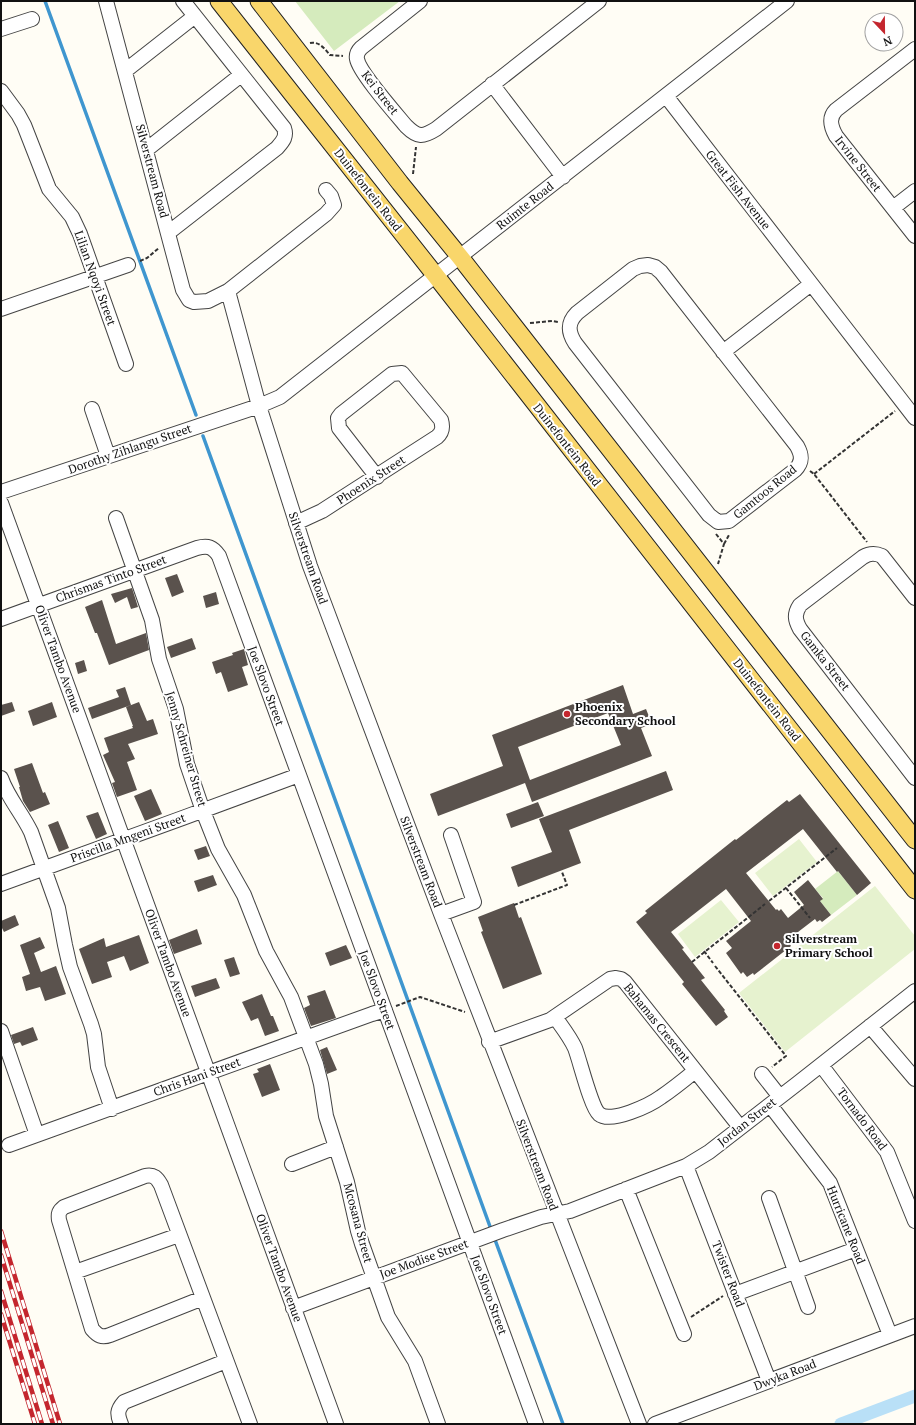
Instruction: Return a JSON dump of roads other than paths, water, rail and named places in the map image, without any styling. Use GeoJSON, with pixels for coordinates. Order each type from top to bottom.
{"type":"FeatureCollection","features":[{"type":"Feature","properties":{"kind":"main road","name":"Duinefontein Road"},"geometry":{"type":"LineString","coordinates":[[218,1],[436,276],[915,890]]}},
{"type":"Feature","properties":{"kind":"main road"},"geometry":{"type":"LineString","coordinates":[[259,1],[915,840]]}},
{"type":"Feature","properties":{"kind":"street","name":"Silverstream Road"},"geometry":{"type":"LineString","coordinates":[[106,1],[183,290],[189,300],[194,302],[208,301],[228,291],[331,209],[334,205],[334,201],[326,190]]}},
{"type":"Feature","properties":{"kind":"street"},"geometry":{"type":"LineString","coordinates":[[168,233],[277,148],[285,138],[286,133],[284,128],[184,1]]}},
{"type":"Feature","properties":{"kind":"street","name":"Kei Street"},"geometry":{"type":"LineString","coordinates":[[420,1],[361,48],[357,53],[362,70],[406,126],[418,139],[436,129],[492,84]]}},
{"type":"Feature","properties":{"kind":"street"},"geometry":{"type":"LineString","coordinates":[[563,176],[492,84],[599,1]]}},
{"type":"Feature","properties":{"kind":"street","name":"Ruimte Road"},"geometry":{"type":"LineString","coordinates":[[259,406],[270,402],[288,391],[787,1]]}},
{"type":"Feature","properties":{"kind":"street"},"geometry":{"type":"LineString","coordinates":[[125,71],[195,16]]}},
{"type":"Feature","properties":{"kind":"street"},"geometry":{"type":"LineString","coordinates":[[1,29],[32,18]]}},
{"type":"Feature","properties":{"kind":"street","name":"Irvine Street"},"geometry":{"type":"LineString","coordinates":[[915,49],[836,110],[833,113],[831,121],[832,129],[836,136],[915,236]]}},
{"type":"Feature","properties":{"kind":"street"},"geometry":{"type":"LineString","coordinates":[[146,150],[241,75]]}},
{"type":"Feature","properties":{"kind":"street","name":"Lilian Nqoyi Street"},"geometry":{"type":"LineString","coordinates":[[1,91],[24,125],[49,189],[72,217],[76,225],[126,364]]}},
{"type":"Feature","properties":{"kind":"street","name":"Great Fish Avenue"},"geometry":{"type":"LineString","coordinates":[[666,96],[915,418]]}},
{"type":"Feature","properties":{"kind":"street"},"geometry":{"type":"LineString","coordinates":[[893,208],[915,191]]}},
{"type":"Feature","properties":{"kind":"street"},"geometry":{"type":"LineString","coordinates":[[1,309],[128,265]]}},
{"type":"Feature","properties":{"kind":"street","name":"Gamtoos Road"},"geometry":{"type":"LineString","coordinates":[[648,265],[655,267],[661,272],[723,352],[797,446],[801,453],[801,459],[795,470],[734,518],[729,521],[718,522],[713,519],[704,508],[575,343],[569,325],[577,313],[627,274],[640,266],[648,265]]}},
{"type":"Feature","properties":{"kind":"street"},"geometry":{"type":"LineString","coordinates":[[723,352],[811,284]]}},
{"type":"Feature","properties":{"kind":"street","name":"Silverstream Road"},"geometry":{"type":"LineString","coordinates":[[228,291],[259,406],[315,580],[440,914],[639,1424]]}},
{"type":"Feature","properties":{"kind":"street","name":"Phoenix Street"},"geometry":{"type":"LineString","coordinates":[[296,523],[322,511],[437,438],[442,430],[441,420],[405,375],[399,372],[392,374],[341,414],[338,418],[339,428],[377,476]]}},
{"type":"Feature","properties":{"kind":"street","name":"Dorothy Zihlangu Street"},"geometry":{"type":"LineString","coordinates":[[1,492],[259,406]]}},
{"type":"Feature","properties":{"kind":"street"},"geometry":{"type":"LineString","coordinates":[[92,409],[108,456]]}},
{"type":"Feature","properties":{"kind":"street","name":"Oliver Tambo Avenue"},"geometry":{"type":"LineString","coordinates":[[1,502],[336,1424]]}},
{"type":"Feature","properties":{"kind":"street","name":"Jenny Schreiner Street"},"geometry":{"type":"LineString","coordinates":[[116,518],[152,620],[159,659],[176,709],[188,764],[203,811],[222,857],[244,895],[266,951],[291,997],[307,1038]]}},
{"type":"Feature","properties":{"kind":"street","name":"Chrismas Tinto Street"},"geometry":{"type":"LineString","coordinates":[[1,620],[204,546],[212,548],[219,556]]}},
{"type":"Feature","properties":{"kind":"street","name":"Gamka Street"},"geometry":{"type":"LineString","coordinates":[[915,598],[882,556],[876,553],[869,554],[863,556],[800,606],[796,611],[795,617],[800,629],[915,778]]}},
{"type":"Feature","properties":{"kind":"street","name":"Joe Slovo Street"},"geometry":{"type":"LineString","coordinates":[[219,556],[536,1424]]}},
{"type":"Feature","properties":{"kind":"street","name":"Priscilla Mngeni Street"},"geometry":{"type":"LineString","coordinates":[[1,884],[299,775]]}},
{"type":"Feature","properties":{"kind":"street"},"geometry":{"type":"LineString","coordinates":[[1,778],[12,801],[26,821],[58,908],[70,967],[94,1034],[98,1067],[112,1108]]}},
{"type":"Feature","properties":{"kind":"street"},"geometry":{"type":"LineString","coordinates":[[440,914],[474,902],[451,835]]}},
{"type":"Feature","properties":{"kind":"street","name":"Bahamas Crescent"},"geometry":{"type":"LineString","coordinates":[[490,1042],[555,1018],[605,982],[616,978],[621,979],[625,982],[740,1128]]}},
{"type":"Feature","properties":{"kind":"street","name":"Jordan Street"},"geometry":{"type":"LineString","coordinates":[[556,1214],[570,1211],[686,1166],[704,1155],[915,991]]}},
{"type":"Feature","properties":{"kind":"street","name":"Chris Hani Street"},"geometry":{"type":"LineString","coordinates":[[9,1145],[385,1010]]}},
{"type":"Feature","properties":{"kind":"street"},"geometry":{"type":"LineString","coordinates":[[555,1018],[575,1048],[594,1105],[600,1114],[604,1116],[617,1116],[647,1105],[662,1097],[696,1071]]}},
{"type":"Feature","properties":{"kind":"street"},"geometry":{"type":"LineString","coordinates":[[870,1026],[915,1079]]}},
{"type":"Feature","properties":{"kind":"street"},"geometry":{"type":"LineString","coordinates":[[1,1032],[37,1136]]}},
{"type":"Feature","properties":{"kind":"street","name":"Mcosana Street"},"geometry":{"type":"LineString","coordinates":[[307,1038],[322,1084],[326,1116],[348,1182],[358,1231],[388,1317],[415,1362],[438,1424]]}},
{"type":"Feature","properties":{"kind":"street","name":"Tornado Road"},"geometry":{"type":"LineString","coordinates":[[821,1065],[887,1152],[915,1221]]}},
{"type":"Feature","properties":{"kind":"street","name":"Hurricane Road"},"geometry":{"type":"LineString","coordinates":[[763,1074],[775,1101],[830,1184],[890,1335]]}},
{"type":"Feature","properties":{"kind":"street"},"geometry":{"type":"LineString","coordinates":[[292,1164],[336,1147]]}},
{"type":"Feature","properties":{"kind":"street","name":"Twister Road"},"geometry":{"type":"LineString","coordinates":[[686,1166],[730,1295],[769,1382]]}},
{"type":"Feature","properties":{"kind":"street"},"geometry":{"type":"LineString","coordinates":[[203,1298],[105,1337],[98,1336],[92,1329],[58,1220],[60,1210],[64,1207],[145,1176],[150,1175],[156,1178],[161,1185],[179,1235],[203,1298],[226,1360],[246,1423]]}},
{"type":"Feature","properties":{"kind":"street"},"geometry":{"type":"LineString","coordinates":[[626,1189],[684,1334]]}},
{"type":"Feature","properties":{"kind":"street"},"geometry":{"type":"LineString","coordinates":[[769,1198],[808,1307]]}},
{"type":"Feature","properties":{"kind":"street","name":"Joe Modise Street"},"geometry":{"type":"LineString","coordinates":[[293,1308],[503,1230],[556,1214]]}},
{"type":"Feature","properties":{"kind":"street"},"geometry":{"type":"LineString","coordinates":[[75,1272],[179,1235]]}},
{"type":"Feature","properties":{"kind":"street"},"geometry":{"type":"LineString","coordinates":[[730,1295],[856,1249]]}},
{"type":"Feature","properties":{"kind":"street","name":"Dwyka Road"},"geometry":{"type":"LineString","coordinates":[[655,1424],[915,1326]]}},
{"type":"Feature","properties":{"kind":"street"},"geometry":{"type":"LineString","coordinates":[[121,1424],[118,1409],[124,1402],[226,1360]]}},
{"type":"Feature","properties":{"kind":"waterway"},"geometry":{"type":"LineString","coordinates":[[45,1],[196,415]]}},
{"type":"Feature","properties":{"kind":"waterway"},"geometry":{"type":"LineString","coordinates":[[203,436],[492,1232]]}},
{"type":"Feature","properties":{"kind":"waterway"},"geometry":{"type":"LineString","coordinates":[[494,1237],[563,1424]]}},
{"type":"Feature","properties":{"kind":"waterway"},"geometry":{"type":"LineString","coordinates":[[841,1424],[915,1396]]}},
{"type":"Feature","properties":{"kind":"railway"},"geometry":{"type":"LineString","coordinates":[[1,1231],[60,1424]]}},
{"type":"Feature","properties":{"kind":"railway"},"geometry":{"type":"LineString","coordinates":[[1,1255],[53,1424]]}},
{"type":"Feature","properties":{"kind":"railway"},"geometry":{"type":"LineString","coordinates":[[1,1291],[42,1424]]}},
{"type":"Feature","properties":{"kind":"railway"},"geometry":{"type":"LineString","coordinates":[[1,1314],[35,1424]]}},
{"type":"Feature","properties":{"kind":"place","name":"Phoenix Secondary School"},"geometry":{"type":"Point","coordinates":[567,714]}},
{"type":"Feature","properties":{"kind":"place","name":"Silverstream Primary School"},"geometry":{"type":"Point","coordinates":[777,946]}}]}
